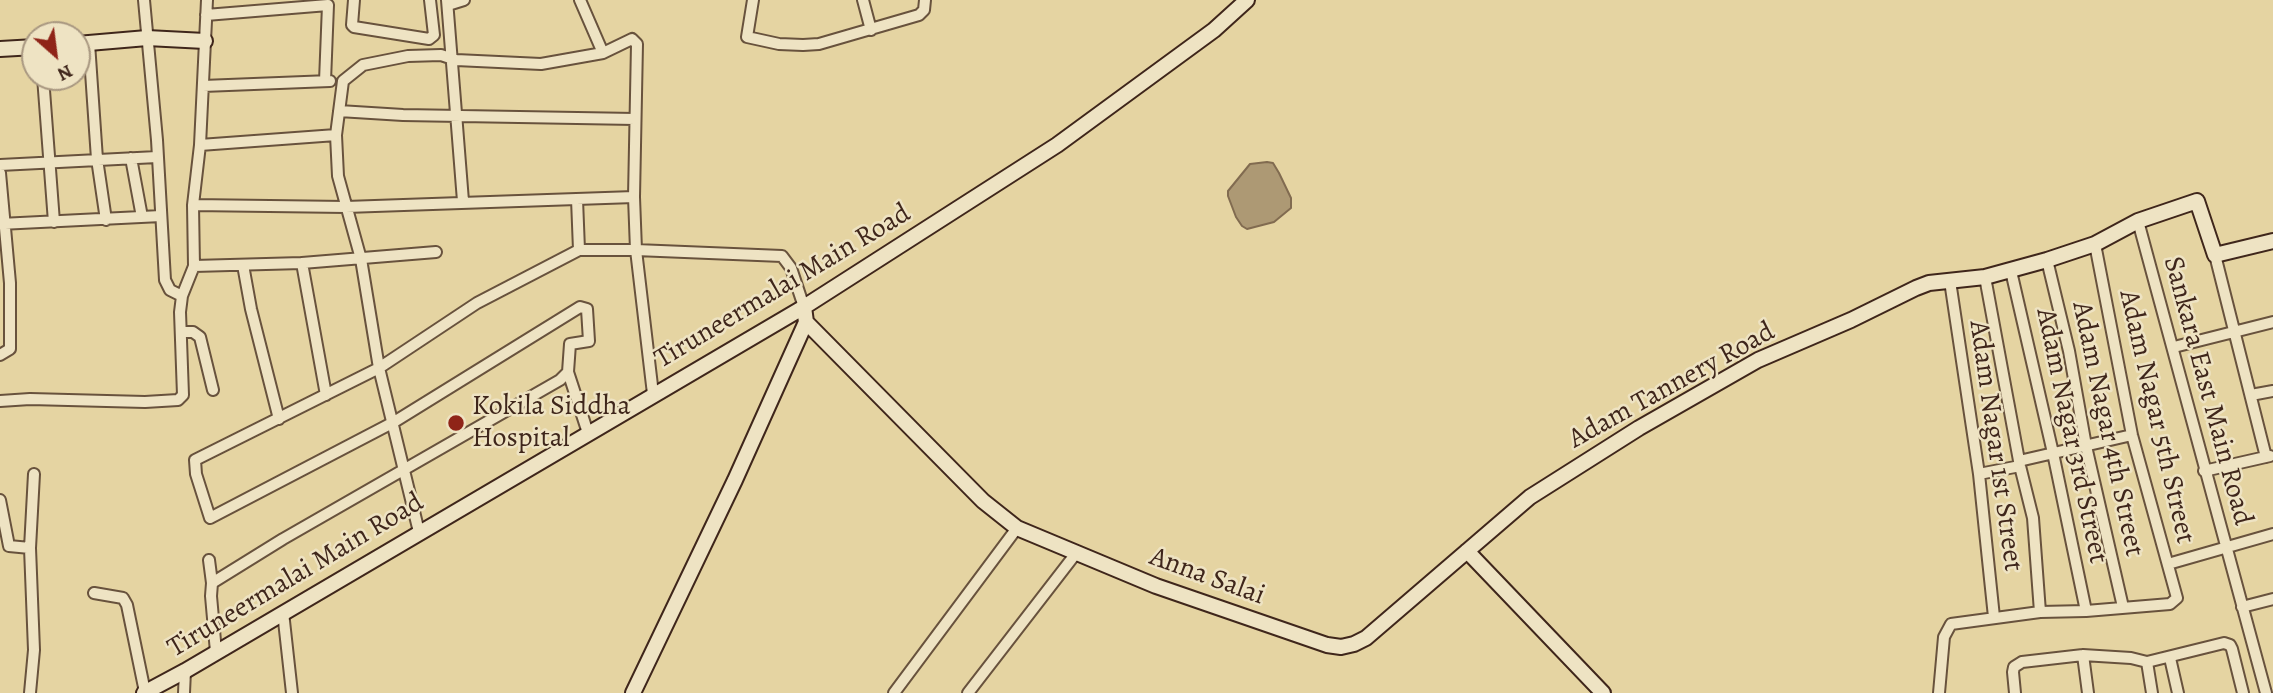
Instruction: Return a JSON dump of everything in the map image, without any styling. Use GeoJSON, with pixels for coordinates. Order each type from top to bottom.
{"type":"FeatureCollection","features":[{"type":"Feature","properties":{"kind":"street"},"geometry":{"type":"LineString","coordinates":[[144,0],[165,280],[170,290],[182,296]]}},
{"type":"Feature","properties":{"kind":"street"},"geometry":{"type":"LineString","coordinates":[[0,401],[30,399],[145,402],[178,400],[184,390],[182,296],[194,266],[193,205],[200,145],[207,0]]}},
{"type":"Feature","properties":{"kind":"street"},"geometry":{"type":"LineString","coordinates":[[354,0],[354,27],[429,39],[434,35],[430,0]]}},
{"type":"Feature","properties":{"kind":"street"},"geometry":{"type":"LineString","coordinates":[[463,201],[448,2],[464,0]]}},
{"type":"Feature","properties":{"kind":"street"},"geometry":{"type":"LineString","coordinates":[[580,0],[603,52]]}},
{"type":"Feature","properties":{"kind":"street"},"geometry":{"type":"LineString","coordinates":[[753,0],[747,37],[803,46],[819,44],[919,15],[924,10],[925,0]]}},
{"type":"Feature","properties":{"kind":"street"},"geometry":{"type":"LineString","coordinates":[[863,0],[871,30]]}},
{"type":"Feature","properties":{"kind":"street","name":"Tiruneermalai Main Road"},"geometry":{"type":"LineString","coordinates":[[144,693],[804,307],[1057,145],[1214,30],[1247,0]]}},
{"type":"Feature","properties":{"kind":"street"},"geometry":{"type":"LineString","coordinates":[[206,15],[328,5],[326,82]]}},
{"type":"Feature","properties":{"kind":"street"},"geometry":{"type":"LineString","coordinates":[[91,43],[148,38],[205,41]]}},
{"type":"Feature","properties":{"kind":"street"},"geometry":{"type":"LineString","coordinates":[[203,86],[343,81],[363,65],[408,57],[441,55],[452,59],[541,64],[603,52],[632,39],[637,44],[634,197],[636,250],[653,394]]}},
{"type":"Feature","properties":{"kind":"street"},"geometry":{"type":"LineString","coordinates":[[0,49],[21,48]]}},
{"type":"Feature","properties":{"kind":"street"},"geometry":{"type":"LineString","coordinates":[[343,81],[336,135],[338,176],[361,259],[379,368],[419,532]]}},
{"type":"Feature","properties":{"kind":"street"},"geometry":{"type":"LineString","coordinates":[[44,91],[54,222]]}},
{"type":"Feature","properties":{"kind":"street"},"geometry":{"type":"LineString","coordinates":[[89,91],[106,219]]}},
{"type":"Feature","properties":{"kind":"street"},"geometry":{"type":"LineString","coordinates":[[339,111],[404,115],[635,119]]}},
{"type":"Feature","properties":{"kind":"street"},"geometry":{"type":"LineString","coordinates":[[200,145],[336,135]]}},
{"type":"Feature","properties":{"kind":"street"},"geometry":{"type":"LineString","coordinates":[[0,165],[156,157]]}},
{"type":"Feature","properties":{"kind":"street"},"geometry":{"type":"LineString","coordinates":[[131,158],[142,217]]}},
{"type":"Feature","properties":{"kind":"street"},"geometry":{"type":"LineString","coordinates":[[0,173],[2,224],[10,283],[10,349],[0,355]]}},
{"type":"Feature","properties":{"kind":"street"},"geometry":{"type":"LineString","coordinates":[[193,205],[346,207],[634,197]]}},
{"type":"Feature","properties":{"kind":"street"},"geometry":{"type":"LineString","coordinates":[[577,199],[579,250]]}},
{"type":"Feature","properties":{"kind":"street","name":"Adam Tannery Road"},"geometry":{"type":"LineString","coordinates":[[1467,551],[1530,497],[1639,428],[1758,360],[1916,288],[1929,283],[1985,278],[2047,260],[2095,244],[2138,221],[2197,201],[2215,255]]}},
{"type":"Feature","properties":{"kind":"street"},"geometry":{"type":"LineString","coordinates":[[2,224],[161,216]]}},
{"type":"Feature","properties":{"kind":"street","name":"Sankara East Main Road"},"geometry":{"type":"LineString","coordinates":[[2138,221],[2266,693]]}},
{"type":"Feature","properties":{"kind":"street"},"geometry":{"type":"LineString","coordinates":[[2204,471],[2270,456],[2251,395],[2215,255],[2273,241]]}},
{"type":"Feature","properties":{"kind":"street","name":"Adam Nagar 5th Street"},"geometry":{"type":"LineString","coordinates":[[2095,244],[2132,435],[2177,598],[2170,604],[2123,607]]}},
{"type":"Feature","properties":{"kind":"street"},"geometry":{"type":"LineString","coordinates":[[588,433],[568,372],[570,344],[589,341],[588,312],[584,306],[394,422],[210,518],[196,474],[195,460],[379,368],[477,303],[579,250],[782,256],[791,268],[806,322],[736,480],[633,693]]}},
{"type":"Feature","properties":{"kind":"street"},"geometry":{"type":"LineString","coordinates":[[194,266],[302,263],[436,252]]}},
{"type":"Feature","properties":{"kind":"street","name":"Adam Nagar 4th Street"},"geometry":{"type":"LineString","coordinates":[[2047,260],[2123,607]]}},
{"type":"Feature","properties":{"kind":"street"},"geometry":{"type":"LineString","coordinates":[[302,263],[326,395]]}},
{"type":"Feature","properties":{"kind":"street"},"geometry":{"type":"LineString","coordinates":[[243,265],[251,309],[279,419]]}},
{"type":"Feature","properties":{"kind":"street","name":"Adam Nagar 3rd Street"},"geometry":{"type":"LineString","coordinates":[[2011,271],[2086,611]]}},
{"type":"Feature","properties":{"kind":"street"},"geometry":{"type":"LineString","coordinates":[[1985,278],[2020,463],[2033,517],[2040,612]]}},
{"type":"Feature","properties":{"kind":"street","name":"Adam Nagar 1st Street"},"geometry":{"type":"LineString","coordinates":[[1950,281],[1979,474],[1994,617]]}},
{"type":"Feature","properties":{"kind":"street"},"geometry":{"type":"LineString","coordinates":[[2174,347],[2273,321]]}},
{"type":"Feature","properties":{"kind":"street","name":"Anna Salai"},"geometry":{"type":"LineString","coordinates":[[806,322],[982,500],[1017,528],[1156,586],[1326,645],[1341,647],[1366,638],[1467,551]]}},
{"type":"Feature","properties":{"kind":"street"},"geometry":{"type":"LineString","coordinates":[[181,332],[193,332],[200,337],[213,390]]}},
{"type":"Feature","properties":{"kind":"street"},"geometry":{"type":"LineString","coordinates":[[212,583],[560,380],[568,372]]}},
{"type":"Feature","properties":{"kind":"street"},"geometry":{"type":"LineString","coordinates":[[2251,395],[2273,391]]}},
{"type":"Feature","properties":{"kind":"street"},"geometry":{"type":"LineString","coordinates":[[1979,474],[2132,435]]}},
{"type":"Feature","properties":{"kind":"street"},"geometry":{"type":"LineString","coordinates":[[30,693],[34,650],[30,548],[34,474]]}},
{"type":"Feature","properties":{"kind":"street"},"geometry":{"type":"LineString","coordinates":[[0,500],[5,547],[30,548]]}},
{"type":"Feature","properties":{"kind":"street"},"geometry":{"type":"LineString","coordinates":[[894,693],[1017,528]]}},
{"type":"Feature","properties":{"kind":"street"},"geometry":{"type":"LineString","coordinates":[[2168,564],[2273,534]]}},
{"type":"Feature","properties":{"kind":"street"},"geometry":{"type":"LineString","coordinates":[[1467,551],[1603,693]]}},
{"type":"Feature","properties":{"kind":"street"},"geometry":{"type":"LineString","coordinates":[[968,693],[1077,552]]}},
{"type":"Feature","properties":{"kind":"street"},"geometry":{"type":"LineString","coordinates":[[209,560],[216,652]]}},
{"type":"Feature","properties":{"kind":"street"},"geometry":{"type":"LineString","coordinates":[[94,593],[123,598],[127,604],[144,693]]}},
{"type":"Feature","properties":{"kind":"street"},"geometry":{"type":"LineString","coordinates":[[2242,607],[2273,599]]}},
{"type":"Feature","properties":{"kind":"street"},"geometry":{"type":"LineString","coordinates":[[1939,693],[1944,637],[1948,628],[1958,622],[2040,612],[2123,607]]}},
{"type":"Feature","properties":{"kind":"street"},"geometry":{"type":"LineString","coordinates":[[283,612],[292,693]]}},
{"type":"Feature","properties":{"kind":"street"},"geometry":{"type":"LineString","coordinates":[[2015,693],[2012,672],[2014,667],[2022,662],[2082,655],[2131,658],[2147,662],[2224,643],[2230,645],[2243,693]]}},
{"type":"Feature","properties":{"kind":"street"},"geometry":{"type":"LineString","coordinates":[[2082,655],[2088,693]]}},
{"type":"Feature","properties":{"kind":"street"},"geometry":{"type":"LineString","coordinates":[[2170,658],[2178,693]]}},
{"type":"Feature","properties":{"kind":"street"},"geometry":{"type":"LineString","coordinates":[[2147,662],[2152,693]]}},
{"type":"Feature","properties":{"kind":"street"},"geometry":{"type":"LineString","coordinates":[[2261,673],[2273,670]]}},
{"type":"Feature","properties":{"kind":"street"},"geometry":{"type":"LineString","coordinates":[[184,693],[185,671]]}},
{"type":"Feature","properties":{"kind":"shaded area"},"geometry":{"type":"Polygon","coordinates":[[[1273,163],[1279,173],[1291,198],[1291,208],[1274,222],[1247,229],[1236,217],[1228,191],[1250,164],[1273,163]]]}},
{"type":"Feature","properties":{"kind":"place","name":"Kokila Siddha Hospital"},"geometry":{"type":"Point","coordinates":[456,423]}}]}
